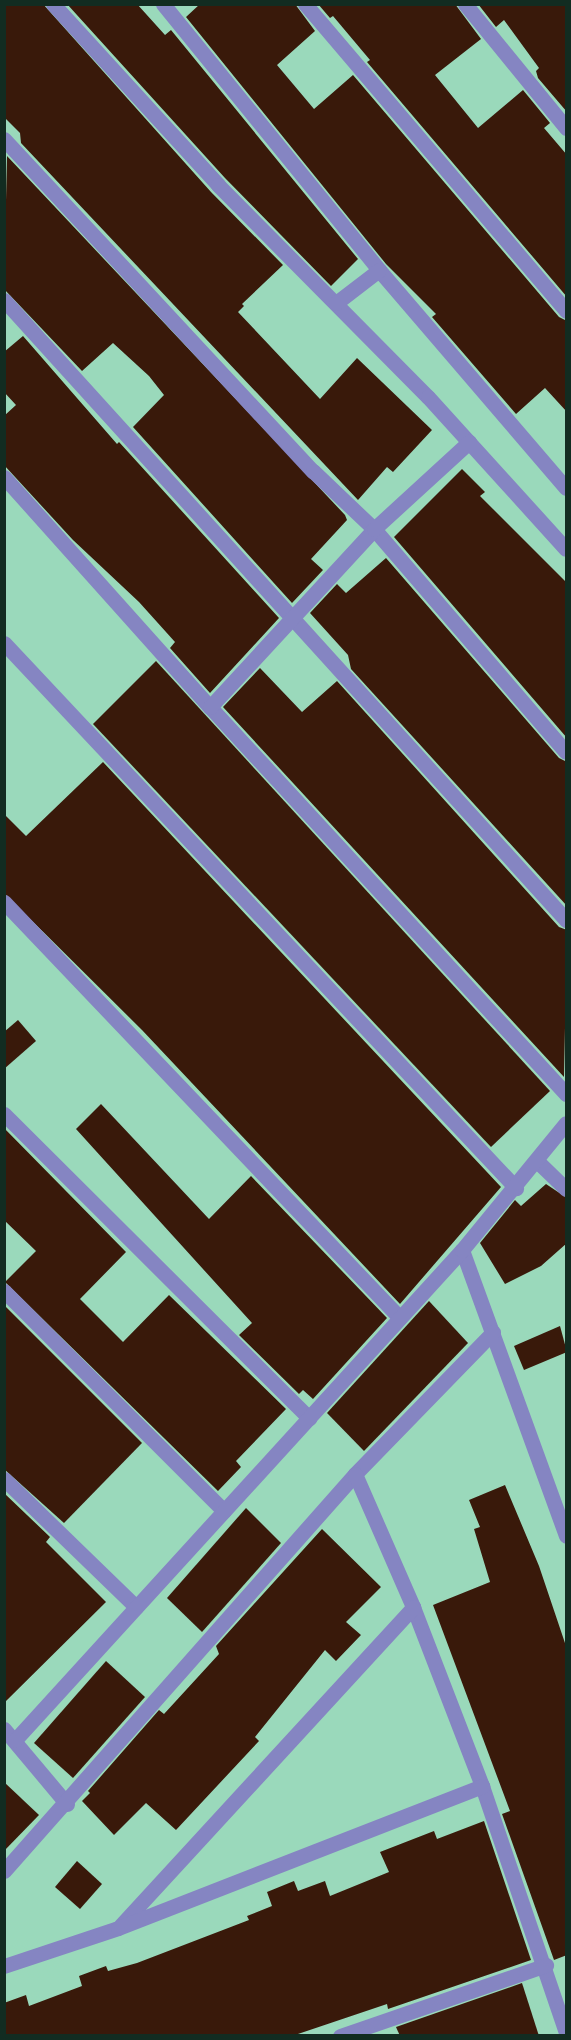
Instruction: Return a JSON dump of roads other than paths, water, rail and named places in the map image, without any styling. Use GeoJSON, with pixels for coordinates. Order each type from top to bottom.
{"type":"FeatureCollection","features":[{"type":"Feature","properties":{"kind":"street"},"geometry":{"type":"LineString","coordinates":[[53,4],[218,185],[336,303],[469,442],[567,549]]}},
{"type":"Feature","properties":{"kind":"street"},"geometry":{"type":"LineString","coordinates":[[163,4],[379,270],[567,488]]}},
{"type":"Feature","properties":{"kind":"street"},"geometry":{"type":"LineString","coordinates":[[305,4],[567,311]]}},
{"type":"Feature","properties":{"kind":"street"},"geometry":{"type":"LineString","coordinates":[[465,4],[567,128]]}},
{"type":"Feature","properties":{"kind":"street"},"geometry":{"type":"LineString","coordinates":[[4,139],[313,471],[374,529],[567,752]]}},
{"type":"Feature","properties":{"kind":"street"},"geometry":{"type":"LineString","coordinates":[[336,303],[379,270]]}},
{"type":"Feature","properties":{"kind":"street"},"geometry":{"type":"LineString","coordinates":[[4,300],[567,920]]}},
{"type":"Feature","properties":{"kind":"street"},"geometry":{"type":"LineString","coordinates":[[210,707],[292,615],[374,529],[469,442]]}},
{"type":"Feature","properties":{"kind":"street"},"geometry":{"type":"LineString","coordinates":[[4,477],[210,707],[567,1094]]}},
{"type":"Feature","properties":{"kind":"street"},"geometry":{"type":"LineString","coordinates":[[4,643],[516,1188]]}},
{"type":"Feature","properties":{"kind":"street"},"geometry":{"type":"LineString","coordinates":[[4,902],[400,1318]]}},
{"type":"Feature","properties":{"kind":"street"},"geometry":{"type":"LineString","coordinates":[[4,1114],[309,1418]]}},
{"type":"Feature","properties":{"kind":"street"},"geometry":{"type":"LineString","coordinates":[[67,1804],[10,1735],[136,1607],[462,1250],[538,1162],[567,1122]]}},
{"type":"Feature","properties":{"kind":"street"},"geometry":{"type":"LineString","coordinates":[[538,1162],[567,1189]]}},
{"type":"Feature","properties":{"kind":"street"},"geometry":{"type":"LineString","coordinates":[[462,1250],[567,1536]]}},
{"type":"Feature","properties":{"kind":"street"},"geometry":{"type":"LineString","coordinates":[[4,1291],[224,1511]]}},
{"type":"Feature","properties":{"kind":"street"},"geometry":{"type":"LineString","coordinates":[[4,1870],[67,1804],[355,1474],[493,1332]]}},
{"type":"Feature","properties":{"kind":"street"},"geometry":{"type":"LineString","coordinates":[[355,1474],[413,1607],[482,1786],[546,1965],[567,2033]]}},
{"type":"Feature","properties":{"kind":"street"},"geometry":{"type":"LineString","coordinates":[[4,1479],[136,1607]]}},
{"type":"Feature","properties":{"kind":"street"},"geometry":{"type":"LineString","coordinates":[[118,1928],[413,1607]]}},
{"type":"Feature","properties":{"kind":"street"},"geometry":{"type":"LineString","coordinates":[[4,1966],[118,1928],[482,1786]]}},
{"type":"Feature","properties":{"kind":"street"},"geometry":{"type":"LineString","coordinates":[[340,2036],[546,1965]]}}]}
